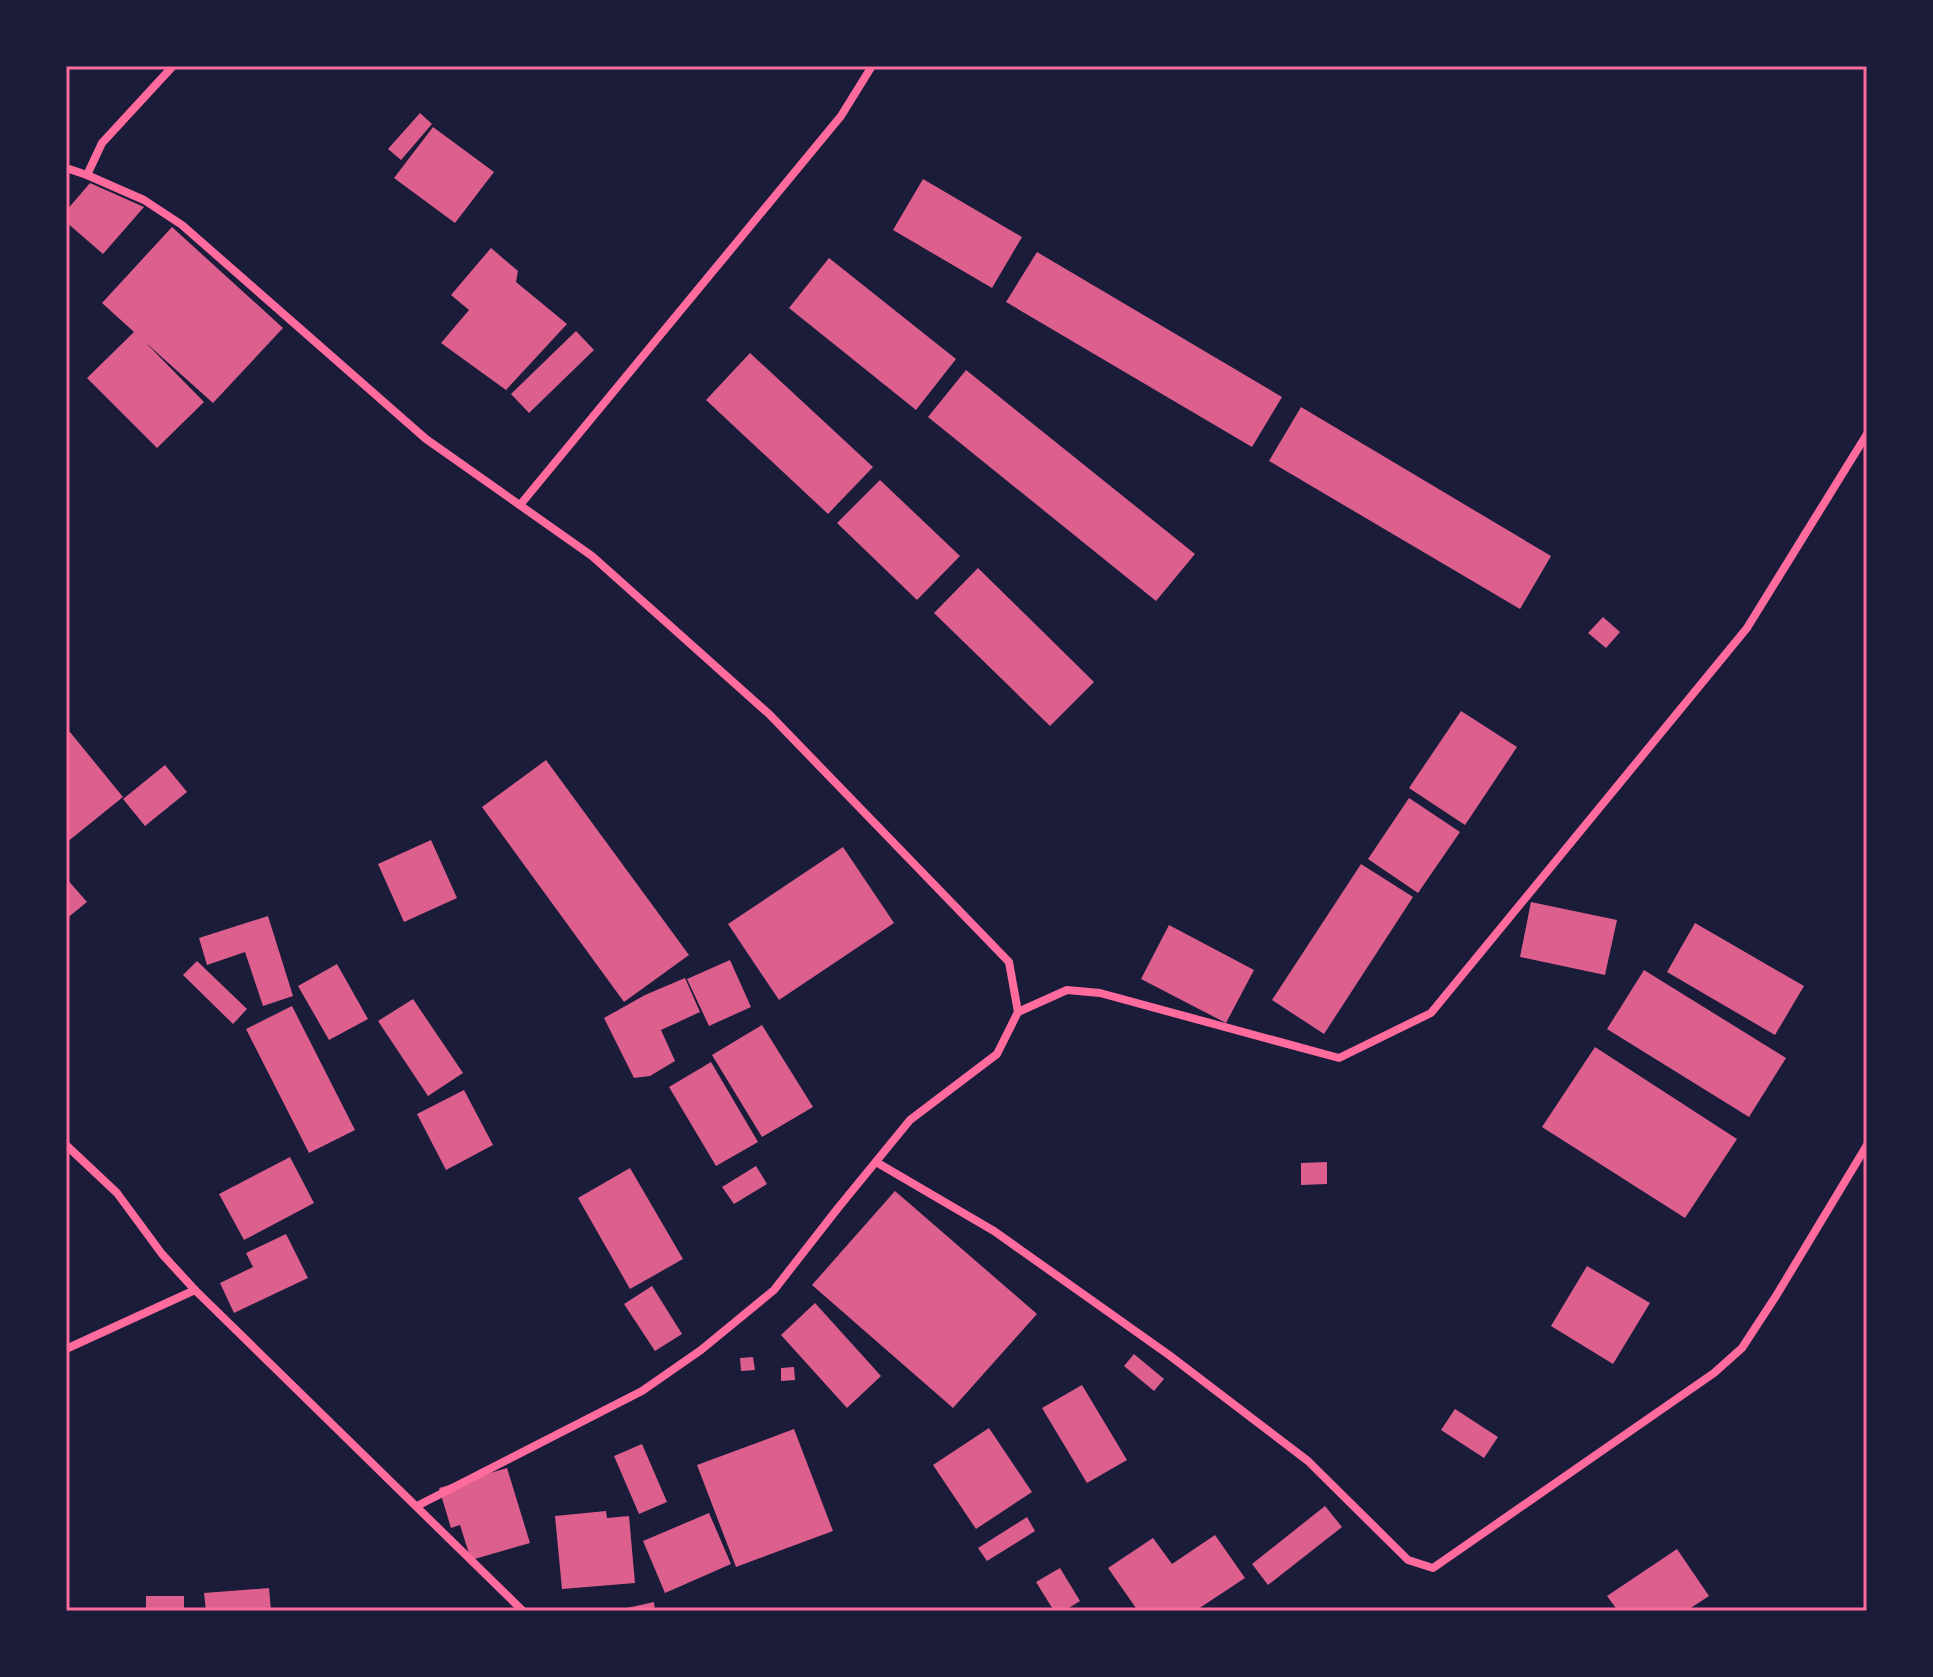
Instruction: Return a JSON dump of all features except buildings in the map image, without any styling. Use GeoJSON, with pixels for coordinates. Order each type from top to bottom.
{"type":"FeatureCollection","features":[{"type":"Feature","properties":{"kind":"street"},"geometry":{"type":"LineString","coordinates":[[87,175],[102,143],[173,66]]}},
{"type":"Feature","properties":{"kind":"street"},"geometry":{"type":"LineString","coordinates":[[520,505],[841,116],[872,66]]}},
{"type":"Feature","properties":{"kind":"street"},"geometry":{"type":"LineString","coordinates":[[66,168],[144,200],[182,225],[426,439],[592,556],[769,714],[1009,962],[1018,1012],[997,1054],[910,1120],[774,1290],[701,1350],[642,1391],[417,1506]]}},
{"type":"Feature","properties":{"kind":"street"},"geometry":{"type":"LineString","coordinates":[[1018,1012],[1067,990],[1100,993],[1339,1058],[1431,1013],[1747,628],[1867,434]]}},
{"type":"Feature","properties":{"kind":"street"},"geometry":{"type":"LineString","coordinates":[[66,1145],[117,1193],[162,1254],[195,1290],[523,1611]]}},
{"type":"Feature","properties":{"kind":"street"},"geometry":{"type":"LineString","coordinates":[[876,1162],[994,1231],[1169,1355],[1308,1461],[1408,1560],[1433,1568],[1714,1373],[1742,1348],[1867,1145]]}},
{"type":"Feature","properties":{"kind":"street"},"geometry":{"type":"LineString","coordinates":[[66,1349],[195,1290]]}}]}
